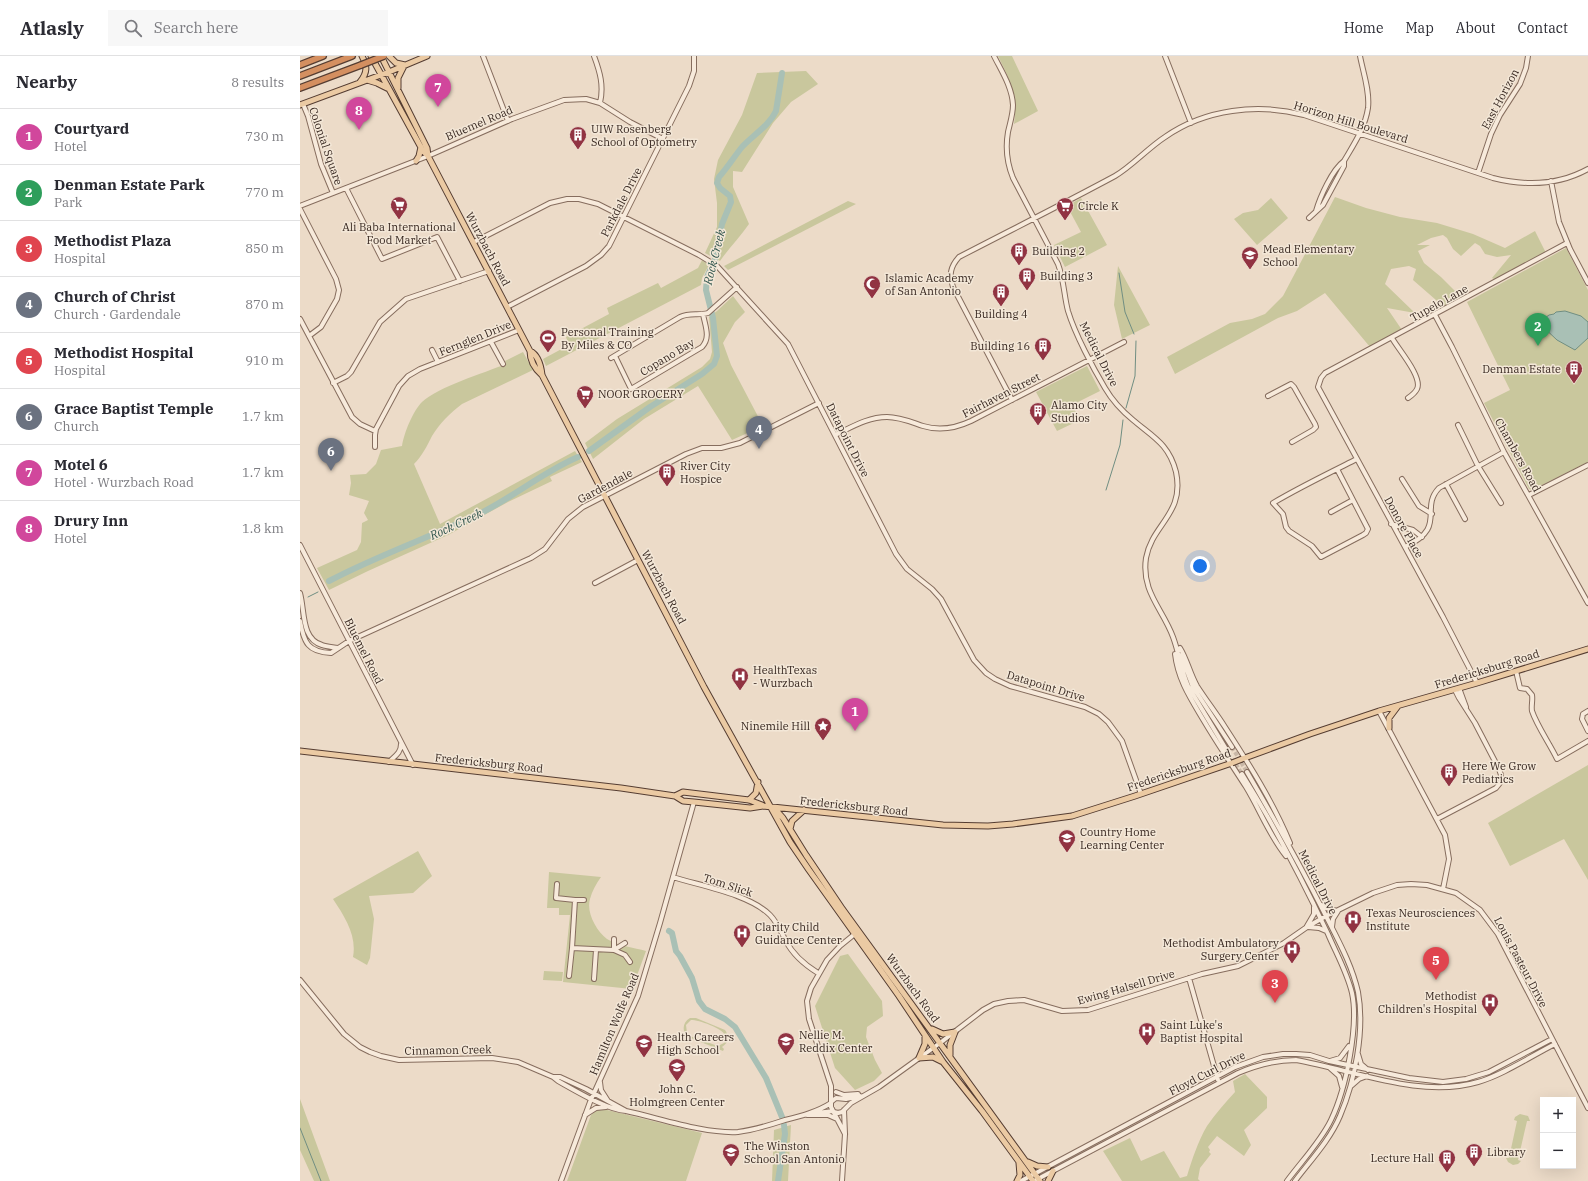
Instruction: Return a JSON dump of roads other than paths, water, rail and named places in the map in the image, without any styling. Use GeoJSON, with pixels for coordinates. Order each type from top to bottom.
{"type":"FeatureCollection","features":[{"type":"Feature","properties":{"kind":"highway"},"geometry":{"type":"LineString","coordinates":[[300,65],[323,56]]}},
{"type":"Feature","properties":{"kind":"highway"},"geometry":{"type":"LineString","coordinates":[[300,76],[352,56]]}},
{"type":"Feature","properties":{"kind":"highway"},"geometry":{"type":"LineString","coordinates":[[300,88],[384,56]]}},
{"type":"Feature","properties":{"kind":"main road"},"geometry":{"type":"LineString","coordinates":[[360,82],[364,78],[367,70],[367,66],[362,56]]}},
{"type":"Feature","properties":{"kind":"main road","name":"Wurzbach Road"},"geometry":{"type":"LineString","coordinates":[[371,56],[421,147],[428,156],[530,351],[535,354],[541,367],[542,374],[638,560],[704,687],[758,781],[772,807],[776,818],[794,847],[943,1062],[1022,1161]]}},
{"type":"Feature","properties":{"kind":"main road","name":"Wurzbach Road"},"geometry":{"type":"LineString","coordinates":[[381,56],[427,148],[428,156]]}},
{"type":"Feature","properties":{"kind":"main road"},"geometry":{"type":"LineString","coordinates":[[389,56],[396,63],[405,65]]}},
{"type":"Feature","properties":{"kind":"main road"},"geometry":{"type":"LineString","coordinates":[[301,104],[389,72],[427,56]]}},
{"type":"Feature","properties":{"kind":"main road"},"geometry":{"type":"LineString","coordinates":[[398,89],[398,78],[405,65]]}},
{"type":"Feature","properties":{"kind":"main road"},"geometry":{"type":"LineString","coordinates":[[366,80],[380,84],[389,90]]}},
{"type":"Feature","properties":{"kind":"main road"},"geometry":{"type":"LineString","coordinates":[[416,161],[421,147]]}},
{"type":"Feature","properties":{"kind":"main road","name":"Fredericksburg Road"},"geometry":{"type":"LineString","coordinates":[[300,751],[621,788],[675,796],[682,801],[750,808],[763,806],[943,825],[988,826],[1072,816],[1141,794],[1379,711],[1588,649]]}},
{"type":"Feature","properties":{"kind":"main road"},"geometry":{"type":"LineString","coordinates":[[1389,728],[1389,718],[1398,706]]}},
{"type":"Feature","properties":{"kind":"main road"},"geometry":{"type":"LineString","coordinates":[[749,800],[757,790],[758,781]]}},
{"type":"Feature","properties":{"kind":"main road","name":"Fredericksburg Road"},"geometry":{"type":"LineString","coordinates":[[675,796],[683,792],[749,800],[763,806]]}},
{"type":"Feature","properties":{"kind":"main road"},"geometry":{"type":"LineString","coordinates":[[694,802],[704,795]]}},
{"type":"Feature","properties":{"kind":"main road","name":"Wurzbach Road"},"geometry":{"type":"LineString","coordinates":[[772,807],[783,818],[806,856],[950,1056],[1035,1179]]}},
{"type":"Feature","properties":{"kind":"main road"},"geometry":{"type":"LineString","coordinates":[[790,829],[792,821],[804,810]]}},
{"type":"Feature","properties":{"kind":"main road"},"geometry":{"type":"LineString","coordinates":[[929,1027],[940,1033],[956,1032],[950,1045],[950,1056]]}},
{"type":"Feature","properties":{"kind":"main road"},"geometry":{"type":"LineString","coordinates":[[924,1033],[926,1043],[919,1058],[933,1057],[943,1062]]}},
{"type":"Feature","properties":{"kind":"main road"},"geometry":{"type":"LineString","coordinates":[[1017,1181],[1020,1175],[1022,1161],[1038,1166],[1048,1167]]}},
{"type":"Feature","properties":{"kind":"main road"},"geometry":{"type":"LineString","coordinates":[[1048,1181],[1053,1171]]}},
{"type":"Feature","properties":{"kind":"street"},"geometry":{"type":"LineString","coordinates":[[483,56],[508,121]]}},
{"type":"Feature","properties":{"kind":"street"},"geometry":{"type":"LineString","coordinates":[[594,56],[602,80],[600,103]]}},
{"type":"Feature","properties":{"kind":"street","name":"Parkdale Drive"},"geometry":{"type":"LineString","coordinates":[[507,307],[594,262],[609,246],[691,82],[694,71],[694,56]]}},
{"type":"Feature","properties":{"kind":"street","name":"Medical Drive"},"geometry":{"type":"LineString","coordinates":[[994,56],[1008,83],[1012,98],[1013,110],[1006,150],[1009,166],[1013,178],[1058,264],[1063,278],[1067,304],[1073,326],[1102,383],[1114,400],[1132,420],[1158,440],[1168,452],[1173,462],[1177,480],[1175,500],[1168,518],[1152,541],[1146,557],[1145,571],[1147,584],[1151,595],[1180,648],[1193,687],[1232,747]]}},
{"type":"Feature","properties":{"kind":"street"},"geometry":{"type":"LineString","coordinates":[[1165,56],[1191,122]]}},
{"type":"Feature","properties":{"kind":"street"},"geometry":{"type":"LineString","coordinates":[[1315,212],[1340,164],[1344,161],[1361,133],[1365,122],[1368,102],[1360,56]]}},
{"type":"Feature","properties":{"kind":"street","name":"East Horizon"},"geometry":{"type":"LineString","coordinates":[[1478,173],[1496,122],[1520,84],[1526,68],[1528,56]]}},
{"type":"Feature","properties":{"kind":"street","name":"Bluemel Road"},"geometry":{"type":"LineString","coordinates":[[300,206],[416,161],[508,121],[564,100],[586,99],[600,103],[630,122],[663,139]]}},
{"type":"Feature","properties":{"kind":"street","name":"Colonial Square"},"geometry":{"type":"LineString","coordinates":[[301,104],[308,116],[321,164],[333,193]]}},
{"type":"Feature","properties":{"kind":"street","name":"Horizon Hill Boulevard"},"geometry":{"type":"LineString","coordinates":[[1012,400],[953,287],[950,274],[953,265],[959,257],[1117,175],[1165,136],[1191,122],[1229,112],[1264,109],[1300,114],[1478,173],[1511,182],[1534,183],[1551,181],[1576,175],[1588,169]]}},
{"type":"Feature","properties":{"kind":"street"},"geometry":{"type":"LineString","coordinates":[[1309,218],[1323,206],[1344,166],[1344,161]]}},
{"type":"Feature","properties":{"kind":"street"},"geometry":{"type":"LineString","coordinates":[[1551,181],[1559,222],[1567,243],[1588,283]]}},
{"type":"Feature","properties":{"kind":"street"},"geometry":{"type":"LineString","coordinates":[[346,188],[382,259],[437,238],[460,281]]}},
{"type":"Feature","properties":{"kind":"street"},"geometry":{"type":"LineString","coordinates":[[1324,193],[1328,195]]}},
{"type":"Feature","properties":{"kind":"street","name":"Datapoint Drive"},"geometry":{"type":"LineString","coordinates":[[474,242],[539,208],[560,200],[575,199],[590,201],[624,217],[717,266],[786,340],[903,565],[941,598],[974,660],[991,676],[1003,683],[1079,705],[1099,714],[1113,727],[1122,741],[1141,794]]}},
{"type":"Feature","properties":{"kind":"street"},"geometry":{"type":"LineString","coordinates":[[300,210],[336,280],[339,290],[337,299],[321,327],[309,336]]}},
{"type":"Feature","properties":{"kind":"street","name":"Tupelo Lane"},"geometry":{"type":"LineString","coordinates":[[1320,380],[1325,373],[1567,243]]}},
{"type":"Feature","properties":{"kind":"street"},"geometry":{"type":"LineString","coordinates":[[333,383],[347,376],[351,372],[383,318],[411,297],[488,271]]}},
{"type":"Feature","properties":{"kind":"street"},"geometry":{"type":"LineString","coordinates":[[703,314],[713,310],[736,287]]}},
{"type":"Feature","properties":{"kind":"street","name":"Copano Bay"},"geometry":{"type":"LineString","coordinates":[[703,314],[708,333],[707,341],[702,347],[631,389],[613,357],[684,315],[703,314]]}},
{"type":"Feature","properties":{"kind":"street","name":"Chambers Road"},"geometry":{"type":"LineString","coordinates":[[1435,315],[1504,452],[1588,603]]}},
{"type":"Feature","properties":{"kind":"street"},"geometry":{"type":"LineString","coordinates":[[300,319],[333,383],[355,420],[375,431]]}},
{"type":"Feature","properties":{"kind":"street","name":"Fernglen Drive"},"geometry":{"type":"LineString","coordinates":[[375,447],[375,431],[399,386],[405,379],[416,371],[519,330]]}},
{"type":"Feature","properties":{"kind":"street"},"geometry":{"type":"LineString","coordinates":[[1392,338],[1397,348],[1405,357],[1418,383],[1418,388],[1408,398]]}},
{"type":"Feature","properties":{"kind":"street"},"geometry":{"type":"LineString","coordinates":[[491,342],[503,364]]}},
{"type":"Feature","properties":{"kind":"street","name":"Fairhaven Street"},"geometry":{"type":"LineString","coordinates":[[835,435],[863,421],[882,417],[902,418],[932,428],[952,428],[965,424],[1124,342]]}},
{"type":"Feature","properties":{"kind":"street","name":"Fernglen Drive"},"geometry":{"type":"LineString","coordinates":[[432,350],[438,362]]}},
{"type":"Feature","properties":{"kind":"street","name":"Donore Place"},"geometry":{"type":"LineString","coordinates":[[1320,380],[1318,388],[1477,683]]}},
{"type":"Feature","properties":{"kind":"street"},"geometry":{"type":"LineString","coordinates":[[1268,396],[1291,384],[1315,424],[1316,427],[1313,430],[1292,442]]}},
{"type":"Feature","properties":{"kind":"street","name":"Gardendale"},"geometry":{"type":"LineString","coordinates":[[338,648],[349,641],[531,558],[549,545],[571,515],[583,507],[695,450],[721,448],[740,443],[818,403]]}},
{"type":"Feature","properties":{"kind":"street"},"geometry":{"type":"LineString","coordinates":[[1458,425],[1478,466],[1500,502]]}},
{"type":"Feature","properties":{"kind":"street"},"geometry":{"type":"LineString","coordinates":[[1405,547],[1422,537],[1428,528],[1432,514],[1434,493],[1439,488],[1504,452]]}},
{"type":"Feature","properties":{"kind":"street"},"geometry":{"type":"LineString","coordinates":[[1337,470],[1368,527],[1366,533],[1321,557],[1314,547],[1291,533],[1286,526],[1283,514],[1273,503],[1357,459]]}},
{"type":"Feature","properties":{"kind":"street"},"geometry":{"type":"LineString","coordinates":[[1529,495],[1588,465]]}},
{"type":"Feature","properties":{"kind":"street"},"geometry":{"type":"LineString","coordinates":[[1402,479],[1419,506],[1432,514]]}},
{"type":"Feature","properties":{"kind":"street"},"geometry":{"type":"LineString","coordinates":[[1446,484],[1465,519]]}},
{"type":"Feature","properties":{"kind":"street"},"geometry":{"type":"LineString","coordinates":[[1331,512],[1353,500]]}},
{"type":"Feature","properties":{"kind":"street"},"geometry":{"type":"LineString","coordinates":[[1391,524],[1413,530],[1422,537]]}},
{"type":"Feature","properties":{"kind":"street","name":"Bluemel Road"},"geometry":{"type":"LineString","coordinates":[[300,545],[414,765]]}},
{"type":"Feature","properties":{"kind":"street"},"geometry":{"type":"LineString","coordinates":[[595,583],[638,560]]}},
{"type":"Feature","properties":{"kind":"street"},"geometry":{"type":"LineString","coordinates":[[300,593],[309,637],[316,643],[323,646],[338,648]]}},
{"type":"Feature","properties":{"kind":"street"},"geometry":{"type":"LineString","coordinates":[[300,621],[303,637],[310,647],[316,651],[332,653],[338,648]]}},
{"type":"Feature","properties":{"kind":"street"},"geometry":{"type":"LineString","coordinates":[[1174,638],[1176,665],[1184,687],[1246,788],[1275,841],[1292,863]]}},
{"type":"Feature","properties":{"kind":"street","name":"Medical Drive"},"geometry":{"type":"LineString","coordinates":[[1174,638],[1183,676],[1226,749]]}},
{"type":"Feature","properties":{"kind":"street"},"geometry":{"type":"LineString","coordinates":[[1180,648],[1192,677],[1265,792],[1296,857]]}},
{"type":"Feature","properties":{"kind":"street"},"geometry":{"type":"LineString","coordinates":[[1516,671],[1520,688],[1527,689],[1532,695],[1532,710],[1557,759],[1588,741]]}},
{"type":"Feature","properties":{"kind":"street"},"geometry":{"type":"LineString","coordinates":[[1437,819],[1496,788],[1500,783],[1501,775],[1499,769],[1457,689]]}},
{"type":"Feature","properties":{"kind":"street"},"geometry":{"type":"LineString","coordinates":[[1379,711],[1445,835],[1449,850],[1449,866],[1443,888]]}},
{"type":"Feature","properties":{"kind":"street"},"geometry":{"type":"LineString","coordinates":[[1588,711],[1583,714],[1582,719],[1588,731]]}},
{"type":"Feature","properties":{"kind":"street"},"geometry":{"type":"LineString","coordinates":[[388,762],[398,754],[401,747],[401,741]]}},
{"type":"Feature","properties":{"kind":"street","name":"Medical Drive"},"geometry":{"type":"LineString","coordinates":[[1287,1181],[1331,1121],[1342,1087],[1347,1065],[1353,1020],[1352,992],[1342,965],[1321,919],[1245,773],[1296,857],[1332,927],[1348,963],[1358,991],[1360,1033],[1358,1051],[1354,1073],[1340,1117],[1331,1132],[1295,1181]]}},
{"type":"Feature","properties":{"kind":"street","name":"Hamilton Wolfe Road"},"geometry":{"type":"LineString","coordinates":[[561,1181],[591,1098],[638,996],[694,802]]}},
{"type":"Feature","properties":{"kind":"street","name":"Tom Slick"},"geometry":{"type":"LineString","coordinates":[[673,877],[739,896],[758,906],[770,916],[789,946],[799,958],[818,973]]}},
{"type":"Feature","properties":{"kind":"street"},"geometry":{"type":"LineString","coordinates":[[557,884],[556,898],[584,900]]}},
{"type":"Feature","properties":{"kind":"street","name":"Ewing Halsell Drive"},"geometry":{"type":"LineString","coordinates":[[799,1117],[821,1111],[840,1113],[851,1103],[870,1093],[934,1048],[983,1010],[1000,1002],[1023,1000],[1062,1011],[1087,1010],[1189,978],[1245,963],[1284,943],[1326,916],[1373,893],[1397,885],[1417,884],[1443,888]]}},
{"type":"Feature","properties":{"kind":"street","name":"Louis Pasteur Drive"},"geometry":{"type":"LineString","coordinates":[[1443,888],[1456,893],[1473,904],[1493,925],[1588,1108]]}},
{"type":"Feature","properties":{"kind":"street"},"geometry":{"type":"LineString","coordinates":[[570,976],[575,900]]}},
{"type":"Feature","properties":{"kind":"street"},"geometry":{"type":"LineString","coordinates":[[1320,904],[1326,908],[1338,911],[1333,919],[1332,927]]}},
{"type":"Feature","properties":{"kind":"street"},"geometry":{"type":"LineString","coordinates":[[1314,906],[1314,914],[1307,927],[1319,928],[1326,931]]}},
{"type":"Feature","properties":{"kind":"street"},"geometry":{"type":"LineString","coordinates":[[845,1134],[830,1108],[831,1086],[810,1024],[807,1009],[811,988],[818,973],[835,950],[859,931]]}},
{"type":"Feature","properties":{"kind":"street"},"geometry":{"type":"LineString","coordinates":[[614,939],[614,950]]}},
{"type":"Feature","properties":{"kind":"street"},"geometry":{"type":"LineString","coordinates":[[614,950],[625,943]]}},
{"type":"Feature","properties":{"kind":"street"},"geometry":{"type":"LineString","coordinates":[[572,948],[614,950],[625,955],[630,962]]}},
{"type":"Feature","properties":{"kind":"street"},"geometry":{"type":"LineString","coordinates":[[594,979],[596,950]]}},
{"type":"Feature","properties":{"kind":"street"},"geometry":{"type":"LineString","coordinates":[[1189,978],[1219,1083]]}},
{"type":"Feature","properties":{"kind":"street","name":"Cinnamon Creek"},"geometry":{"type":"LineString","coordinates":[[300,980],[344,1034],[362,1048],[376,1054],[391,1059],[409,1061],[501,1058],[526,1064],[553,1076],[560,1077],[594,1093]]}},
{"type":"Feature","properties":{"kind":"street","name":"Floyd Curl Drive"},"geometry":{"type":"LineString","coordinates":[[1035,1179],[1048,1167],[1217,1078],[1235,1067],[1257,1059],[1283,1054],[1296,1054],[1368,1070],[1443,1082],[1464,1080],[1489,1072],[1552,1039]]}},
{"type":"Feature","properties":{"kind":"street"},"geometry":{"type":"LineString","coordinates":[[1329,1061],[1340,1058],[1350,1044]]}},
{"type":"Feature","properties":{"kind":"street","name":"Floyd Curl Drive"},"geometry":{"type":"LineString","coordinates":[[1021,1181],[1035,1179],[1053,1171],[1219,1083],[1258,1065],[1283,1060],[1296,1060],[1388,1081],[1443,1088],[1468,1085],[1491,1077],[1555,1044]]}},
{"type":"Feature","properties":{"kind":"street"},"geometry":{"type":"LineString","coordinates":[[1358,1051],[1361,1064],[1368,1070]]}},
{"type":"Feature","properties":{"kind":"street"},"geometry":{"type":"LineString","coordinates":[[1257,1059],[1258,1065]]}},
{"type":"Feature","properties":{"kind":"street"},"geometry":{"type":"LineString","coordinates":[[1328,1067],[1337,1074],[1342,1087]]}},
{"type":"Feature","properties":{"kind":"street","name":"Cinnamon Creek"},"geometry":{"type":"LineString","coordinates":[[553,1076],[558,1081],[591,1098]]}},
{"type":"Feature","properties":{"kind":"street"},"geometry":{"type":"LineString","coordinates":[[1350,1086],[1359,1079],[1367,1076]]}},
{"type":"Feature","properties":{"kind":"street"},"geometry":{"type":"LineString","coordinates":[[600,1078],[601,1090],[608,1101]]}},
{"type":"Feature","properties":{"kind":"street"},"geometry":{"type":"LineString","coordinates":[[831,1086],[845,1104],[842,1181]]}},
{"type":"Feature","properties":{"kind":"street"},"geometry":{"type":"LineString","coordinates":[[836,1092],[844,1095],[863,1094]]}},
{"type":"Feature","properties":{"kind":"street","name":"Ewing Halsell Drive"},"geometry":{"type":"LineString","coordinates":[[594,1093],[626,1111]]}},
{"type":"Feature","properties":{"kind":"street","name":"Ewing Halsell Drive"},"geometry":{"type":"LineString","coordinates":[[591,1098],[617,1111],[626,1111],[709,1130],[728,1132],[753,1129],[799,1117],[818,1110],[834,1099],[852,1098],[870,1093]]}},
{"type":"Feature","properties":{"kind":"street"},"geometry":{"type":"LineString","coordinates":[[584,1115],[596,1108],[608,1107]]}},
{"type":"Feature","properties":{"kind":"street"},"geometry":{"type":"LineString","coordinates":[[804,1115],[828,1115],[838,1120]]}},
{"type":"Feature","properties":{"kind":"street"},"geometry":{"type":"LineString","coordinates":[[1302,1161],[1307,1164]]}},
{"type":"Feature","properties":{"kind":"waterway","name":"Rock Creek"},"geometry":{"type":"LineString","coordinates":[[589,451],[650,407],[702,374],[714,364],[717,356],[713,318],[706,290],[707,277],[715,259],[722,224],[731,202],[730,196],[720,188],[717,183],[719,177],[742,147],[765,126],[776,111],[782,73]]}},
{"type":"Feature","properties":{"kind":"waterway"},"geometry":{"type":"LineString","coordinates":[[1119,273],[1125,312],[1134,334]]}},
{"type":"Feature","properties":{"kind":"waterway"},"geometry":{"type":"LineString","coordinates":[[1126,408],[1135,376],[1136,341]]}},
{"type":"Feature","properties":{"kind":"waterway"},"geometry":{"type":"LineString","coordinates":[[1106,490],[1120,445],[1123,420]]}},
{"type":"Feature","properties":{"kind":"waterway","name":"Rock Creek"},"geometry":{"type":"LineString","coordinates":[[329,581],[366,563],[481,513],[565,463],[578,457]]}},
{"type":"Feature","properties":{"kind":"waterway","name":"Rock Creek"},"geometry":{"type":"LineString","coordinates":[[308,597],[318,592]]}},
{"type":"Feature","properties":{"kind":"waterway"},"geometry":{"type":"LineString","coordinates":[[669,931],[672,933],[676,951],[692,978],[699,1001],[705,1009],[725,1019],[735,1027],[766,1078],[782,1117]]}},
{"type":"Feature","properties":{"kind":"waterway"},"geometry":{"type":"LineString","coordinates":[[778,1181],[785,1134],[784,1125]]}},
{"type":"Feature","properties":{"kind":"waterway"},"geometry":{"type":"LineString","coordinates":[[300,1128],[321,1181]]}},
{"type":"Feature","properties":{"kind":"tunnel"},"geometry":{"type":"LineString","coordinates":[[1232,747],[1247,772]]}},
{"type":"Feature","properties":{"kind":"tunnel"},"geometry":{"type":"LineString","coordinates":[[1226,749],[1242,774]]}},
{"type":"Feature","properties":{"kind":"place","name":"Motel 6"},"geometry":{"type":"Point","coordinates":[438,107]}},
{"type":"Feature","properties":{"kind":"place","name":"Drury Inn"},"geometry":{"type":"Point","coordinates":[359,130]}},
{"type":"Feature","properties":{"kind":"place","name":"UIW Rosenberg School of Optometry"},"geometry":{"type":"Point","coordinates":[578,150]}},
{"type":"Feature","properties":{"kind":"place","name":"Ali Baba International Food Market"},"geometry":{"type":"Point","coordinates":[399,220]}},
{"type":"Feature","properties":{"kind":"place","name":"Circle K"},"geometry":{"type":"Point","coordinates":[1065,221]}},
{"type":"Feature","properties":{"kind":"place","name":"Building 2"},"geometry":{"type":"Point","coordinates":[1019,266]}},
{"type":"Feature","properties":{"kind":"place","name":"Mead Elementary School"},"geometry":{"type":"Point","coordinates":[1250,270]}},
{"type":"Feature","properties":{"kind":"place","name":"Building 3"},"geometry":{"type":"Point","coordinates":[1027,291]}},
{"type":"Feature","properties":{"kind":"place","name":"Islamic Academy of San Antonio"},"geometry":{"type":"Point","coordinates":[872,299]}},
{"type":"Feature","properties":{"kind":"place","name":"Building 4"},"geometry":{"type":"Point","coordinates":[1001,307]}},
{"type":"Feature","properties":{"kind":"place","name":"Denman Estate Park"},"geometry":{"type":"Point","coordinates":[1538,346]}},
{"type":"Feature","properties":{"kind":"place","name":"Personal Training By Miles & CO"},"geometry":{"type":"Point","coordinates":[548,353]}},
{"type":"Feature","properties":{"kind":"place","name":"Building 16"},"geometry":{"type":"Point","coordinates":[1043,361]}},
{"type":"Feature","properties":{"kind":"place","name":"Denman Estate"},"geometry":{"type":"Point","coordinates":[1574,384]}},
{"type":"Feature","properties":{"kind":"place","name":"NOOR GROCERY"},"geometry":{"type":"Point","coordinates":[585,409]}},
{"type":"Feature","properties":{"kind":"place","name":"Alamo City Studios"},"geometry":{"type":"Point","coordinates":[1038,426]}},
{"type":"Feature","properties":{"kind":"place","name":"Church of Christ"},"geometry":{"type":"Point","coordinates":[759,449]}},
{"type":"Feature","properties":{"kind":"place","name":"Grace Baptist Temple"},"geometry":{"type":"Point","coordinates":[331,471]}},
{"type":"Feature","properties":{"kind":"place","name":"River City Hospice"},"geometry":{"type":"Point","coordinates":[667,487]}},
{"type":"Feature","properties":{"kind":"place","name":"HealthTexas - Wurzbach"},"geometry":{"type":"Point","coordinates":[740,691]}},
{"type":"Feature","properties":{"kind":"place","name":"Courtyard"},"geometry":{"type":"Point","coordinates":[855,731]}},
{"type":"Feature","properties":{"kind":"place","name":"Ninemile Hill"},"geometry":{"type":"Point","coordinates":[823,741]}},
{"type":"Feature","properties":{"kind":"place","name":"Here We Grow Pediatrics"},"geometry":{"type":"Point","coordinates":[1449,787]}},
{"type":"Feature","properties":{"kind":"place","name":"Country Home Learning Center"},"geometry":{"type":"Point","coordinates":[1067,853]}},
{"type":"Feature","properties":{"kind":"place","name":"Texas Neurosciences Institute"},"geometry":{"type":"Point","coordinates":[1353,934]}},
{"type":"Feature","properties":{"kind":"place","name":"Clarity Child Guidance Center"},"geometry":{"type":"Point","coordinates":[742,948]}},
{"type":"Feature","properties":{"kind":"place","name":"Methodist Ambulatory Surgery Center"},"geometry":{"type":"Point","coordinates":[1292,964]}},
{"type":"Feature","properties":{"kind":"place","name":"Methodist Hospital"},"geometry":{"type":"Point","coordinates":[1436,980]}},
{"type":"Feature","properties":{"kind":"place","name":"Methodist Plaza"},"geometry":{"type":"Point","coordinates":[1275,1003]}},
{"type":"Feature","properties":{"kind":"place","name":"Methodist Children's Hospital"},"geometry":{"type":"Point","coordinates":[1490,1017]}},
{"type":"Feature","properties":{"kind":"place","name":"Saint Luke's Baptist Hospital"},"geometry":{"type":"Point","coordinates":[1147,1046]}},
{"type":"Feature","properties":{"kind":"place","name":"Nellie M. Reddix Center"},"geometry":{"type":"Point","coordinates":[786,1056]}},
{"type":"Feature","properties":{"kind":"place","name":"Health Careers High School"},"geometry":{"type":"Point","coordinates":[644,1058]}},
{"type":"Feature","properties":{"kind":"place","name":"John C. Holmgreen Center"},"geometry":{"type":"Point","coordinates":[677,1082]}},
{"type":"Feature","properties":{"kind":"place","name":"The Winston School San Antonio"},"geometry":{"type":"Point","coordinates":[731,1167]}},
{"type":"Feature","properties":{"kind":"place","name":"Library"},"geometry":{"type":"Point","coordinates":[1474,1167]}},
{"type":"Feature","properties":{"kind":"place","name":"Lecture Hall"},"geometry":{"type":"Point","coordinates":[1447,1173]}}]}
